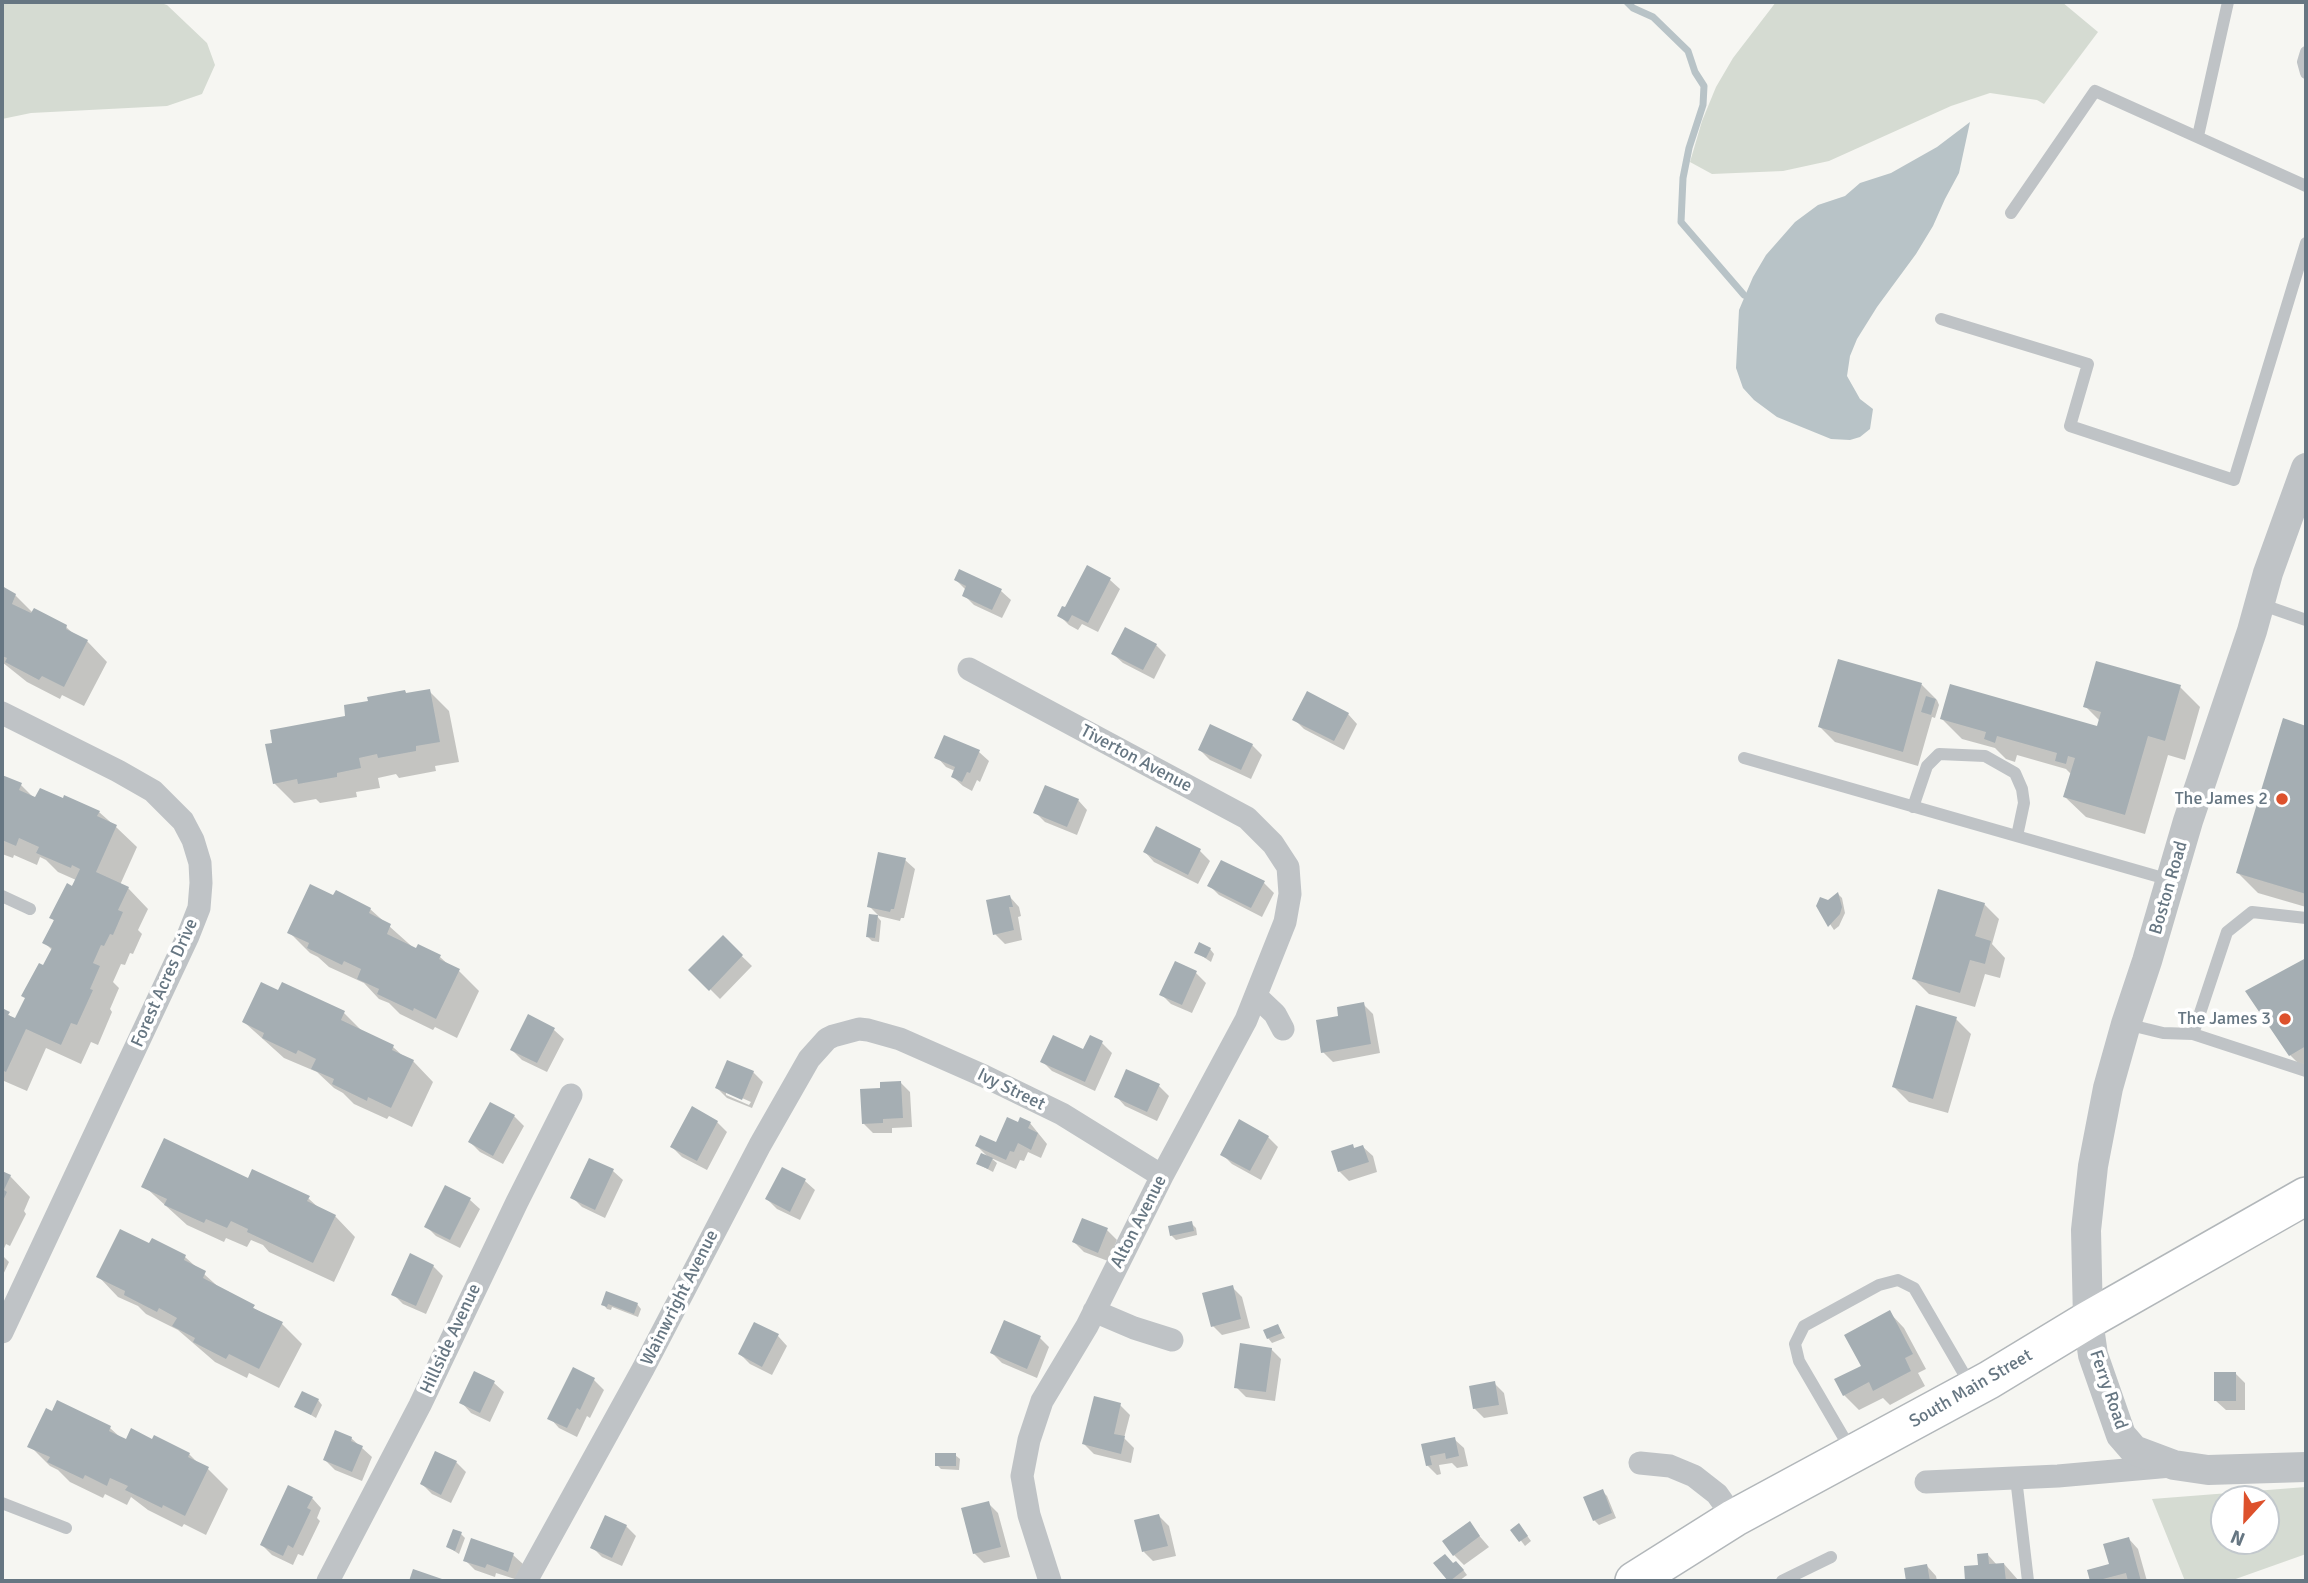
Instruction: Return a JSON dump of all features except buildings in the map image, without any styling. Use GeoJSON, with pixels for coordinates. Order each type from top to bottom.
{"type":"FeatureCollection","features":[{"type":"Feature","properties":{"kind":"main road","name":"South Main Street"},"geometry":{"type":"LineString","coordinates":[[1634,1581],[1734,1518],[1973,1390],[2088,1320],[2306,1196]]}},
{"type":"Feature","properties":{"kind":"street","name":"Boston Road"},"geometry":{"type":"LineString","coordinates":[[2088,1320],[2086,1230],[2092,1166],[2108,1088],[2171,881],[2306,468]]}},
{"type":"Feature","properties":{"kind":"street","name":"Tiverton Avenue"},"geometry":{"type":"LineString","coordinates":[[968,669],[1247,818],[1273,844],[1288,867]]}},
{"type":"Feature","properties":{"kind":"street","name":"Forest Acres Drive"},"geometry":{"type":"LineString","coordinates":[[2,713],[153,791],[183,821],[193,840],[200,863],[201,883],[199,908],[188,936],[2,1332]]}},
{"type":"Feature","properties":{"kind":"street","name":"Alton Avenue"},"geometry":{"type":"LineString","coordinates":[[1050,1581],[1030,1515],[1022,1476],[1029,1440],[1042,1401],[1094,1311],[1162,1176],[1247,1020],[1285,922],[1290,894],[1288,867]]}},
{"type":"Feature","properties":{"kind":"street"},"geometry":{"type":"LineString","coordinates":[[1256,996],[1275,1014],[1283,1029]]}},
{"type":"Feature","properties":{"kind":"street","name":"Ivy Street"},"geometry":{"type":"LineString","coordinates":[[850,1030],[868,1030],[892,1036],[984,1076],[1080,1124],[1162,1176]]}},
{"type":"Feature","properties":{"kind":"street","name":"Wainwright Avenue"},"geometry":{"type":"LineString","coordinates":[[526,1581],[643,1369],[782,1105],[821,1044],[833,1035],[850,1030]]}},
{"type":"Feature","properties":{"kind":"street","name":"Hillside Avenue"},"geometry":{"type":"LineString","coordinates":[[328,1581],[420,1405],[571,1095]]}},
{"type":"Feature","properties":{"kind":"street"},"geometry":{"type":"LineString","coordinates":[[1094,1311],[1172,1340]]}},
{"type":"Feature","properties":{"kind":"street","name":"Ferry Road"},"geometry":{"type":"LineString","coordinates":[[2088,1320],[2093,1354],[2121,1435],[2134,1450],[2174,1465],[2208,1470],[2306,1467]]}},
{"type":"Feature","properties":{"kind":"street"},"geometry":{"type":"LineString","coordinates":[[1640,1463],[1670,1466],[1694,1476],[1717,1494],[1734,1518]]}},
{"type":"Feature","properties":{"kind":"street"},"geometry":{"type":"LineString","coordinates":[[1926,1482],[2129,1471],[2174,1465]]}},
{"type":"Feature","properties":{"kind":"lane"},"geometry":{"type":"LineString","coordinates":[[2199,136],[2228,2]]}},
{"type":"Feature","properties":{"kind":"lane"},"geometry":{"type":"LineString","coordinates":[[2306,52],[2303,62],[2306,74]]}},
{"type":"Feature","properties":{"kind":"lane"},"geometry":{"type":"LineString","coordinates":[[2011,213],[2095,91],[2306,186]]}},
{"type":"Feature","properties":{"kind":"lane"},"geometry":{"type":"LineString","coordinates":[[1941,319],[2088,363],[2070,426],[2234,480],[2306,243]]}},
{"type":"Feature","properties":{"kind":"lane"},"geometry":{"type":"LineString","coordinates":[[2260,604],[2306,620]]}},
{"type":"Feature","properties":{"kind":"lane"},"geometry":{"type":"LineString","coordinates":[[1913,807],[1927,766],[1939,754],[1985,756],[2015,774],[2022,789],[2024,803],[2017,836]]}},
{"type":"Feature","properties":{"kind":"lane"},"geometry":{"type":"LineString","coordinates":[[1744,758],[2171,881]]}},
{"type":"Feature","properties":{"kind":"lane"},"geometry":{"type":"LineString","coordinates":[[2,896],[30,909]]}},
{"type":"Feature","properties":{"kind":"lane"},"geometry":{"type":"LineString","coordinates":[[2193,1034],[2227,932],[2252,912],[2306,918]]}},
{"type":"Feature","properties":{"kind":"lane"},"geometry":{"type":"LineString","coordinates":[[2126,1024],[2163,1033],[2193,1034],[2306,1071]]}},
{"type":"Feature","properties":{"kind":"lane"},"geometry":{"type":"LineString","coordinates":[[1854,1455],[1800,1361],[1795,1344],[1804,1326],[1879,1284],[1898,1280],[1914,1288],[1973,1390]]}},
{"type":"Feature","properties":{"kind":"lane"},"geometry":{"type":"LineString","coordinates":[[2016,1478],[2028,1581]]}},
{"type":"Feature","properties":{"kind":"lane"},"geometry":{"type":"LineString","coordinates":[[2,1503],[66,1528]]}},
{"type":"Feature","properties":{"kind":"lane"},"geometry":{"type":"LineString","coordinates":[[1782,1581],[1832,1557]]}},
{"type":"Feature","properties":{"kind":"shaded area"},"geometry":{"type":"Polygon","coordinates":[[[2,2],[158,2],[167,5],[207,43],[215,65],[202,94],[167,106],[31,113],[2,119],[2,2]]]}},
{"type":"Feature","properties":{"kind":"shaded area"},"geometry":{"type":"Polygon","coordinates":[[[1776,2],[2062,2],[2098,32],[2044,104],[2037,100],[1990,93],[1951,106],[1829,161],[1783,171],[1712,174],[1690,162],[1702,121],[1716,87],[1733,58],[1776,2]]]}},
{"type":"Feature","properties":{"kind":"shaded area"},"geometry":{"type":"Polygon","coordinates":[[[1970,122],[1959,173],[1933,226],[1877,307],[1850,356],[1847,376],[1860,399],[1873,409],[1870,429],[1860,437],[1850,440],[1831,439],[1777,417],[1743,388],[1736,368],[1739,310],[1766,255],[1795,222],[1818,205],[1845,196],[1860,183],[1891,173],[1937,147],[1970,122]]]}},
{"type":"Feature","properties":{"kind":"shaded area"},"geometry":{"type":"Polygon","coordinates":[[[2306,1487],[2306,1554],[2230,1581],[2185,1581],[2152,1499],[2210,1494],[2210,1555],[2280,1555],[2280,1489],[2306,1487]]]}},
{"type":"Feature","properties":{"kind":"waterway"},"geometry":{"type":"LineString","coordinates":[[1627,2],[1633,8],[1653,17],[1688,51],[1695,72],[1704,86],[1703,105],[1689,148],[1683,178],[1681,222],[1744,295]]}},
{"type":"Feature","properties":{"kind":"place","name":"The James 2"},"geometry":{"type":"Point","coordinates":[2282,799]}},
{"type":"Feature","properties":{"kind":"place","name":"The James 3"},"geometry":{"type":"Point","coordinates":[2285,1019]}}]}
